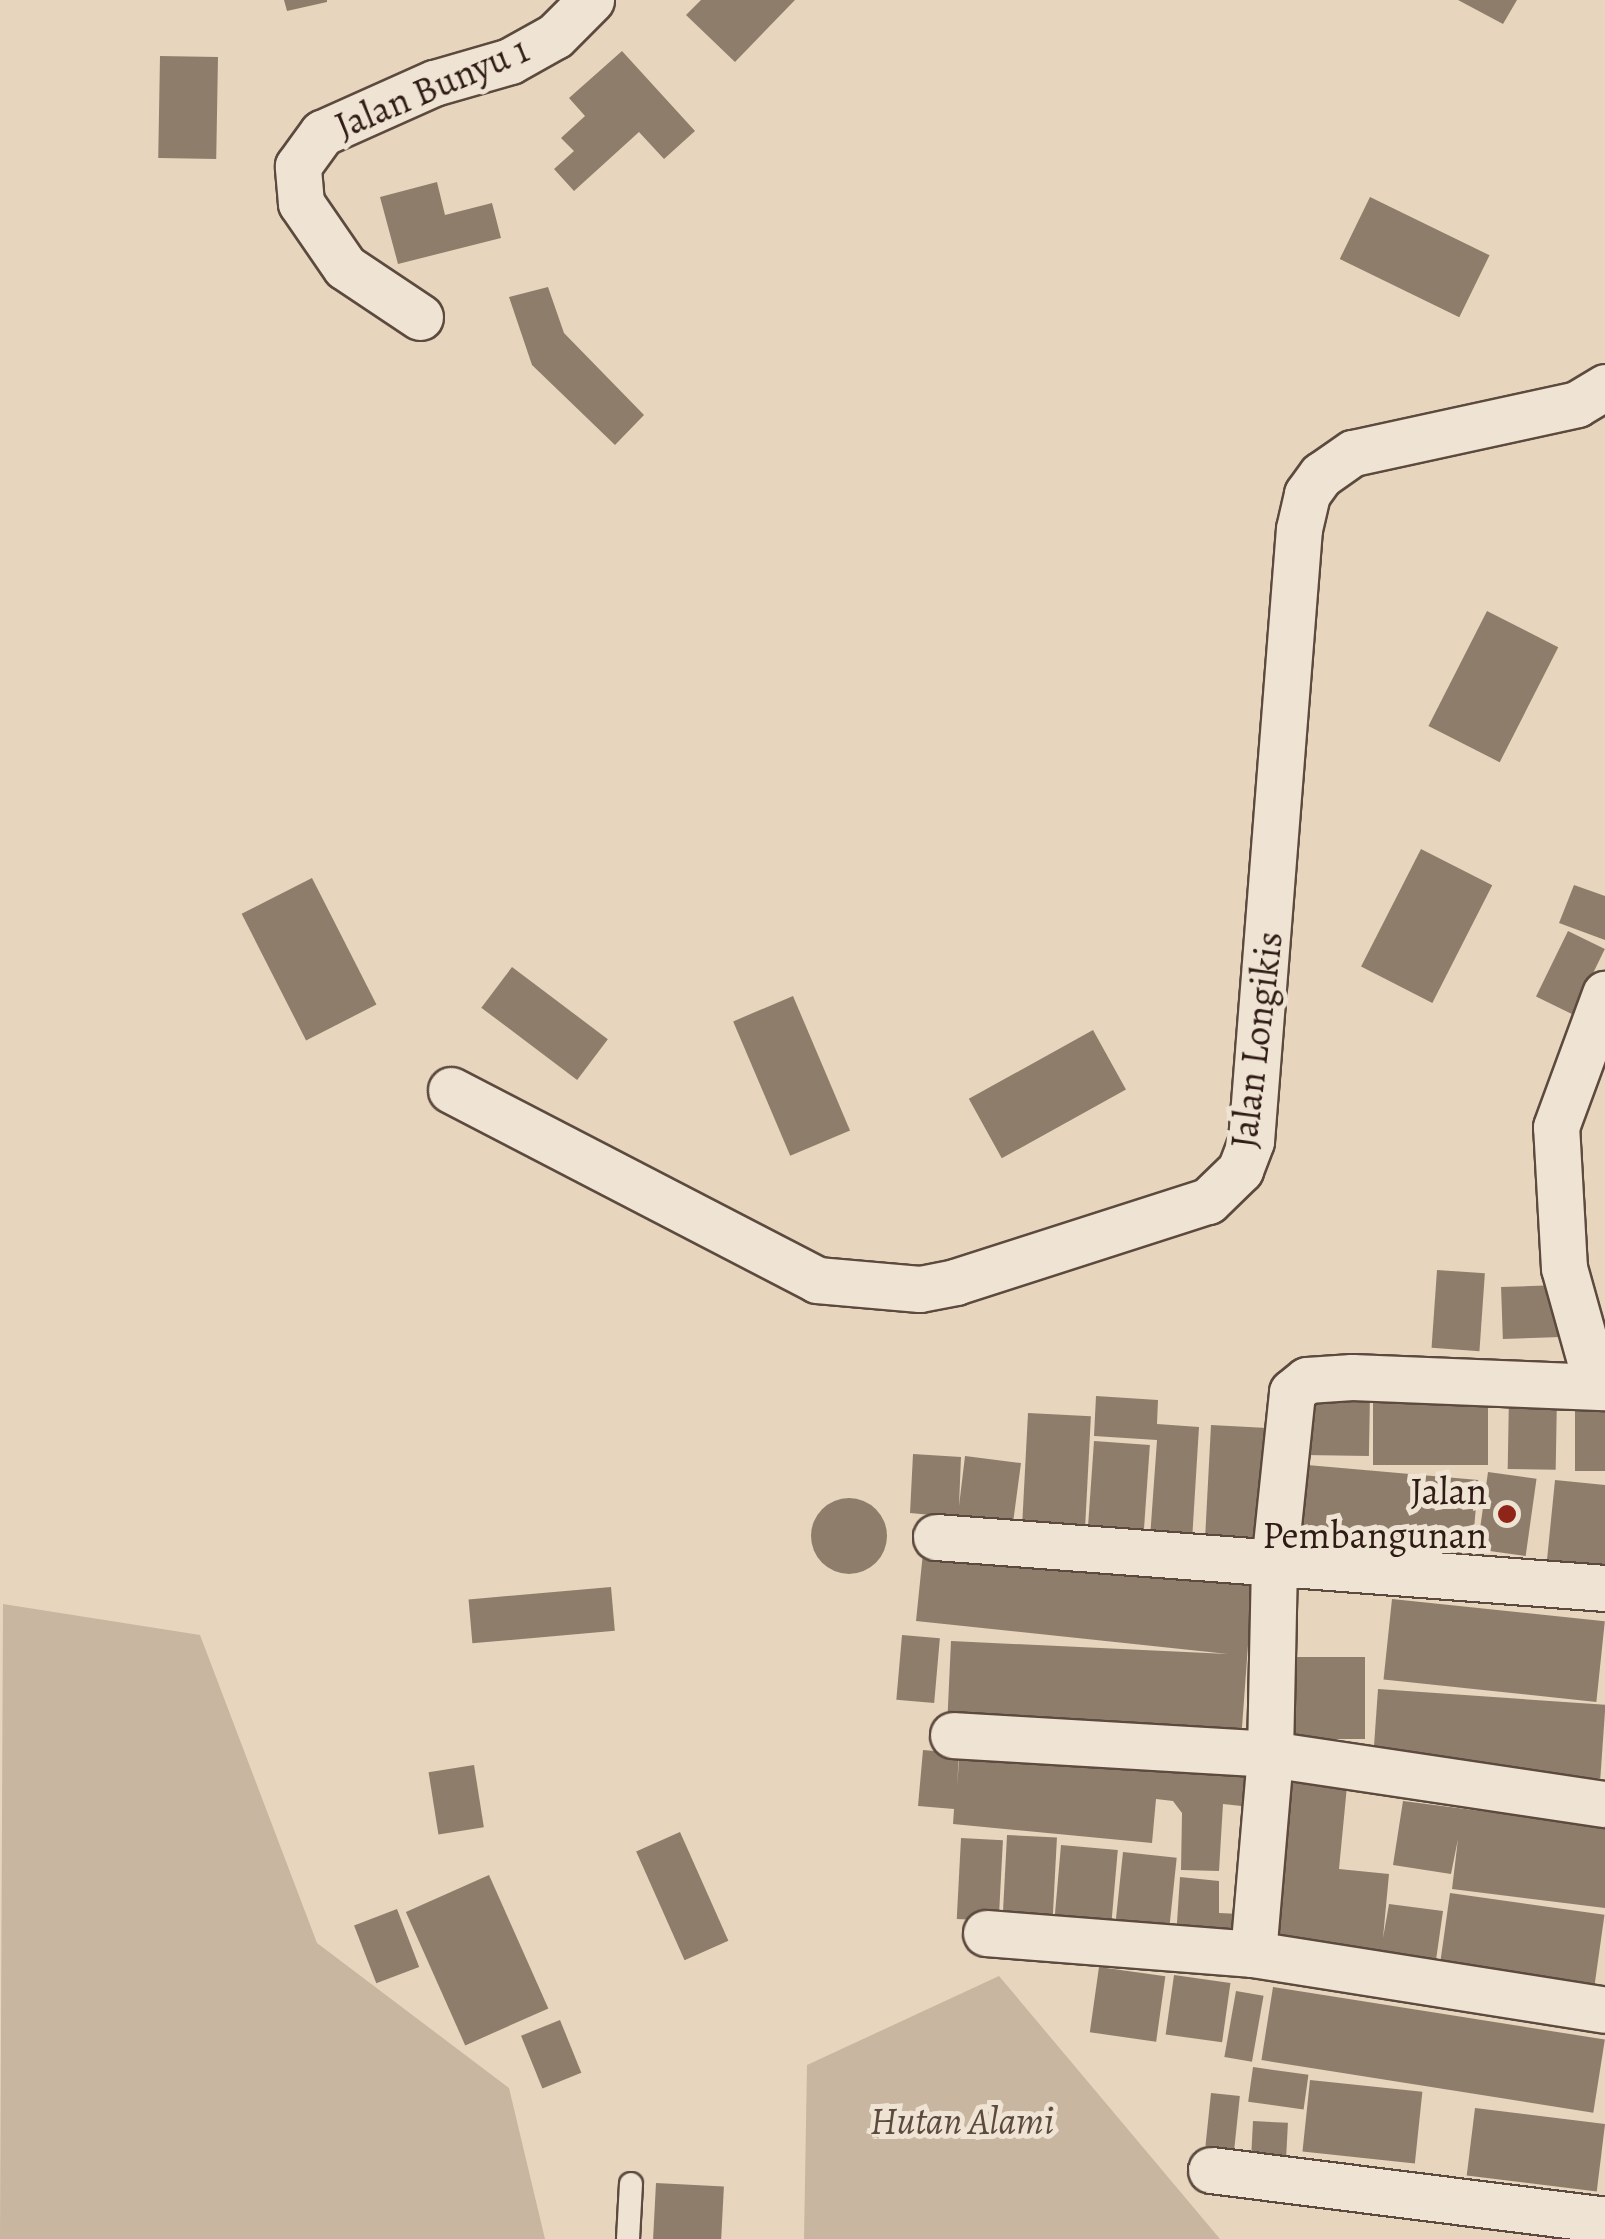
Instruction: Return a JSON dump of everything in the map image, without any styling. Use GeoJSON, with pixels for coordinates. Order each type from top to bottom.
{"type":"FeatureCollection","features":[{"type":"Feature","properties":{"kind":"street","name":"Jalan Bunyu 1"},"geometry":{"type":"LineString","coordinates":[[420,317],[345,267],[301,203],[298,166],[322,133],[434,83],[510,60],[555,36],[591,0]]}},
{"type":"Feature","properties":{"kind":"street","name":"Jalan Longikis"},"geometry":{"type":"LineString","coordinates":[[451,1090],[816,1280],[920,1289],[956,1282],[1208,1201],[1240,1170],[1251,1141],[1307,494],[1321,474],[1354,454],[1578,404],[1605,387]]}},
{"type":"Feature","properties":{"kind":"street"},"geometry":{"type":"LineString","coordinates":[[1253,1954],[1270,1754],[1274,1564],[1285,1417],[1292,1392],[1307,1380],[1460,1376],[1601,1386],[1564,1268],[1556,1127],[1566,1087],[1605,994]]}},
{"type":"Feature","properties":{"kind":"street"},"geometry":{"type":"LineString","coordinates":[[936,1537],[1605,1588]]}},
{"type":"Feature","properties":{"kind":"street"},"geometry":{"type":"LineString","coordinates":[[953,1735],[1270,1754],[1605,1804]]}},
{"type":"Feature","properties":{"kind":"street"},"geometry":{"type":"LineString","coordinates":[[986,1933],[1253,1954],[1605,2010]]}},
{"type":"Feature","properties":{"kind":"street"},"geometry":{"type":"LineString","coordinates":[[1211,2170],[1605,2220]]}},
{"type":"Feature","properties":{"kind":"lane"},"geometry":{"type":"LineString","coordinates":[[628,2239],[631,2184]]}},
{"type":"Feature","properties":{"kind":"green space"},"geometry":{"type":"Polygon","coordinates":[[[3,1604],[200,1635],[317,1943],[509,2088],[545,2239],[0,2239],[3,1604]]]}},
{"type":"Feature","properties":{"kind":"green space","name":"Hutan Alami"},"geometry":{"type":"Polygon","coordinates":[[[999,1976],[1220,2239],[804,2239],[807,2065],[999,1976]]]}},
{"type":"Feature","properties":{"kind":"building"},"geometry":{"type":"Polygon","coordinates":[[[284,0],[327,0],[327,2],[287,11],[284,0]]]}},
{"type":"Feature","properties":{"kind":"building"},"geometry":{"type":"Polygon","coordinates":[[[701,0],[795,0],[735,62],[686,15],[701,0]]]}},
{"type":"Feature","properties":{"kind":"building"},"geometry":{"type":"Polygon","coordinates":[[[1458,0],[1517,0],[1503,24],[1458,0]]]}},
{"type":"Feature","properties":{"kind":"building"},"geometry":{"type":"Polygon","coordinates":[[[622,51],[695,131],[664,159],[639,132],[574,191],[554,169],[574,151],[561,138],[585,116],[569,98],[622,51]]]}},
{"type":"Feature","properties":{"kind":"building"},"geometry":{"type":"Polygon","coordinates":[[[160,56],[218,57],[216,159],[158,158],[160,56]]]}},
{"type":"Feature","properties":{"kind":"building"},"geometry":{"type":"Polygon","coordinates":[[[437,182],[445,215],[492,203],[501,238],[398,264],[380,197],[437,182]]]}},
{"type":"Feature","properties":{"kind":"building"},"geometry":{"type":"Polygon","coordinates":[[[1370,197],[1490,255],[1459,317],[1340,259],[1370,197]]]}},
{"type":"Feature","properties":{"kind":"building"},"geometry":{"type":"Polygon","coordinates":[[[548,287],[564,333],[644,415],[615,445],[532,365],[509,297],[548,287]]]}},
{"type":"Feature","properties":{"kind":"building"},"geometry":{"type":"Polygon","coordinates":[[[1487,611],[1558,647],[1500,762],[1428,726],[1487,611]]]}},
{"type":"Feature","properties":{"kind":"building"},"geometry":{"type":"Polygon","coordinates":[[[1421,849],[1492,885],[1432,1003],[1361,967],[1421,849]]]}},
{"type":"Feature","properties":{"kind":"building"},"geometry":{"type":"Polygon","coordinates":[[[312,878],[376,1005],[306,1040],[242,914],[312,878]]]}},
{"type":"Feature","properties":{"kind":"building"},"geometry":{"type":"Polygon","coordinates":[[[1574,885],[1605,896],[1605,940],[1559,923],[1574,885]]]}},
{"type":"Feature","properties":{"kind":"building"},"geometry":{"type":"Polygon","coordinates":[[[1568,931],[1605,949],[1573,1015],[1536,997],[1568,931]]]}},
{"type":"Feature","properties":{"kind":"building"},"geometry":{"type":"Polygon","coordinates":[[[512,967],[608,1039],[577,1080],[481,1008],[512,967]]]}},
{"type":"Feature","properties":{"kind":"building"},"geometry":{"type":"Polygon","coordinates":[[[793,996],[850,1130],[790,1156],[733,1021],[793,996]]]}},
{"type":"Feature","properties":{"kind":"building"},"geometry":{"type":"Polygon","coordinates":[[[1093,1030],[1126,1089],[1002,1158],[969,1099],[1093,1030]]]}},
{"type":"Feature","properties":{"kind":"building"},"geometry":{"type":"Polygon","coordinates":[[[1437,1270],[1485,1273],[1479,1351],[1432,1348],[1437,1270]]]}},
{"type":"Feature","properties":{"kind":"building"},"geometry":{"type":"Polygon","coordinates":[[[1559,1285],[1561,1337],[1503,1339],[1501,1287],[1559,1285]]]}},
{"type":"Feature","properties":{"kind":"building"},"geometry":{"type":"Polygon","coordinates":[[[1305,1393],[1370,1394],[1369,1456],[1304,1455],[1305,1393]]]}},
{"type":"Feature","properties":{"kind":"building"},"geometry":{"type":"Polygon","coordinates":[[[1373,1393],[1488,1393],[1488,1465],[1373,1465],[1373,1393]]]}},
{"type":"Feature","properties":{"kind":"building"},"geometry":{"type":"Polygon","coordinates":[[[1509,1394],[1557,1395],[1556,1470],[1508,1469],[1509,1394]]]}},
{"type":"Feature","properties":{"kind":"building"},"geometry":{"type":"Polygon","coordinates":[[[1096,1396],[1158,1400],[1157,1424],[1199,1427],[1192,1541],[1150,1538],[1157,1440],[1094,1436],[1096,1396]]]}},
{"type":"Feature","properties":{"kind":"building"},"geometry":{"type":"Polygon","coordinates":[[[1575,1405],[1605,1405],[1605,1471],[1575,1471],[1575,1405]]]}},
{"type":"Feature","properties":{"kind":"building"},"geometry":{"type":"Polygon","coordinates":[[[1028,1413],[1091,1416],[1085,1529],[1022,1526],[1028,1413]]]}},
{"type":"Feature","properties":{"kind":"building"},"geometry":{"type":"Polygon","coordinates":[[[1211,1425],[1273,1428],[1267,1541],[1205,1538],[1211,1425]]]}},
{"type":"Feature","properties":{"kind":"building"},"geometry":{"type":"Polygon","coordinates":[[[1094,1441],[1150,1445],[1144,1531],[1088,1527],[1094,1441]]]}},
{"type":"Feature","properties":{"kind":"building"},"geometry":{"type":"Polygon","coordinates":[[[913,1454],[961,1457],[959,1506],[965,1456],[1021,1463],[1013,1523],[910,1513],[913,1454]]]}},
{"type":"Feature","properties":{"kind":"building"},"geometry":{"type":"Polygon","coordinates":[[[1296,1464],[1478,1480],[1471,1565],[1289,1549],[1296,1464]]]}},
{"type":"Feature","properties":{"kind":"building","name":"Jalan Pembangunan"},"geometry":{"type":"Polygon","coordinates":[[[1488,1472],[1537,1479],[1526,1556],[1477,1549],[1488,1472]]]}},
{"type":"Feature","properties":{"kind":"building"},"geometry":{"type":"Polygon","coordinates":[[[1555,1480],[1605,1485],[1605,1565],[1547,1560],[1555,1480]]]}},
{"type":"Feature","properties":{"kind":"building"},"geometry":{"type":"Polygon","coordinates":[[[849,1498],[876,1509],[887,1536],[876,1563],[849,1574],[822,1563],[811,1536],[822,1509],[849,1498]]]}},
{"type":"Feature","properties":{"kind":"building"},"geometry":{"type":"Polygon","coordinates":[[[924,1543],[1253,1577],[1241,1741],[947,1727],[951,1641],[1228,1654],[916,1621],[924,1543]]]}},
{"type":"Feature","properties":{"kind":"building"},"geometry":{"type":"Polygon","coordinates":[[[611,1587],[615,1631],[472,1643],[469,1599],[611,1587]]]}},
{"type":"Feature","properties":{"kind":"building"},"geometry":{"type":"Polygon","coordinates":[[[1392,1599],[1605,1621],[1596,1702],[1384,1680],[1392,1599]]]}},
{"type":"Feature","properties":{"kind":"building"},"geometry":{"type":"Polygon","coordinates":[[[902,1635],[940,1638],[934,1703],[896,1700],[902,1635]]]}},
{"type":"Feature","properties":{"kind":"building"},"geometry":{"type":"Polygon","coordinates":[[[1292,1657],[1365,1657],[1365,1739],[1292,1739],[1292,1657]]]}},
{"type":"Feature","properties":{"kind":"building"},"geometry":{"type":"Polygon","coordinates":[[[1378,1689],[1605,1705],[1600,1779],[1373,1763],[1378,1689]]]}},
{"type":"Feature","properties":{"kind":"building"},"geometry":{"type":"Polygon","coordinates":[[[960,1748],[1253,1774],[1251,1807],[1223,1804],[1219,1871],[1181,1870],[1182,1813],[1173,1801],[1156,1799],[1152,1843],[953,1824],[954,1809],[918,1806],[923,1750],[959,1753],[957,1787],[960,1748]]]}},
{"type":"Feature","properties":{"kind":"building"},"geometry":{"type":"Polygon","coordinates":[[[474,1765],[484,1827],[438,1834],[429,1772],[474,1765]]]}},
{"type":"Feature","properties":{"kind":"building"},"geometry":{"type":"Polygon","coordinates":[[[1287,1781],[1347,1786],[1339,1869],[1389,1874],[1383,1938],[1389,1904],[1443,1911],[1435,1967],[1271,1950],[1287,1781]]]}},
{"type":"Feature","properties":{"kind":"building"},"geometry":{"type":"Polygon","coordinates":[[[1403,1801],[1605,1827],[1605,1908],[1452,1889],[1458,1839],[1451,1874],[1393,1865],[1403,1801]]]}},
{"type":"Feature","properties":{"kind":"building"},"geometry":{"type":"Polygon","coordinates":[[[680,1832],[728,1941],[685,1960],[636,1852],[680,1832]]]}},
{"type":"Feature","properties":{"kind":"building"},"geometry":{"type":"Polygon","coordinates":[[[1007,1835],[1057,1838],[1053,1922],[1003,1919],[1007,1835]]]}},
{"type":"Feature","properties":{"kind":"building"},"geometry":{"type":"Polygon","coordinates":[[[961,1838],[1003,1840],[999,1921],[957,1919],[961,1838]]]}},
{"type":"Feature","properties":{"kind":"building"},"geometry":{"type":"Polygon","coordinates":[[[1061,1845],[1118,1850],[1111,1926],[1054,1921],[1061,1845]]]}},
{"type":"Feature","properties":{"kind":"building"},"geometry":{"type":"Polygon","coordinates":[[[1123,1852],[1177,1858],[1169,1933],[1115,1928],[1123,1852]]]}},
{"type":"Feature","properties":{"kind":"building"},"geometry":{"type":"Polygon","coordinates":[[[489,1875],[548,2008],[465,2045],[406,1912],[489,1875]]]}},
{"type":"Feature","properties":{"kind":"building"},"geometry":{"type":"Polygon","coordinates":[[[1180,1877],[1219,1881],[1219,1913],[1240,1914],[1237,1942],[1176,1938],[1180,1877]]]}},
{"type":"Feature","properties":{"kind":"building"},"geometry":{"type":"Polygon","coordinates":[[[1450,1893],[1604,1915],[1593,1999],[1438,1977],[1450,1893]]]}},
{"type":"Feature","properties":{"kind":"building"},"geometry":{"type":"Polygon","coordinates":[[[397,1909],[419,1967],[376,1983],[354,1925],[397,1909]]]}},
{"type":"Feature","properties":{"kind":"building"},"geometry":{"type":"Polygon","coordinates":[[[1099,1967],[1165,1976],[1156,2042],[1090,2032],[1099,1967]]]}},
{"type":"Feature","properties":{"kind":"building"},"geometry":{"type":"Polygon","coordinates":[[[1174,1975],[1230,1983],[1222,2042],[1166,2034],[1174,1975]]]}},
{"type":"Feature","properties":{"kind":"building"},"geometry":{"type":"Polygon","coordinates":[[[1273,1987],[1605,2040],[1593,2113],[1261,2060],[1273,1987]]]}},
{"type":"Feature","properties":{"kind":"building"},"geometry":{"type":"Polygon","coordinates":[[[1236,1991],[1264,1996],[1252,2062],[1224,2057],[1236,1991]]]}},
{"type":"Feature","properties":{"kind":"building"},"geometry":{"type":"Polygon","coordinates":[[[560,2020],[581,2073],[542,2089],[521,2036],[560,2020]]]}},
{"type":"Feature","properties":{"kind":"building"},"geometry":{"type":"Polygon","coordinates":[[[1253,2067],[1308,2075],[1304,2109],[1248,2102],[1253,2067]]]}},
{"type":"Feature","properties":{"kind":"building"},"geometry":{"type":"Polygon","coordinates":[[[1310,2080],[1422,2092],[1415,2163],[1302,2152],[1310,2080]]]}},
{"type":"Feature","properties":{"kind":"building"},"geometry":{"type":"Polygon","coordinates":[[[1211,2093],[1240,2096],[1234,2149],[1205,2146],[1211,2093]]]}},
{"type":"Feature","properties":{"kind":"building"},"geometry":{"type":"Polygon","coordinates":[[[1475,2108],[1605,2124],[1597,2191],[1467,2175],[1475,2108]]]}},
{"type":"Feature","properties":{"kind":"building"},"geometry":{"type":"Polygon","coordinates":[[[1253,2121],[1288,2123],[1286,2163],[1251,2161],[1253,2121]]]}},
{"type":"Feature","properties":{"kind":"building"},"geometry":{"type":"Polygon","coordinates":[[[656,2183],[724,2187],[721,2239],[653,2239],[656,2183]]]}},
{"type":"Feature","properties":{"kind":"place","name":"Jalan Pembangunan"},"geometry":{"type":"Point","coordinates":[1507,1514]}}]}
